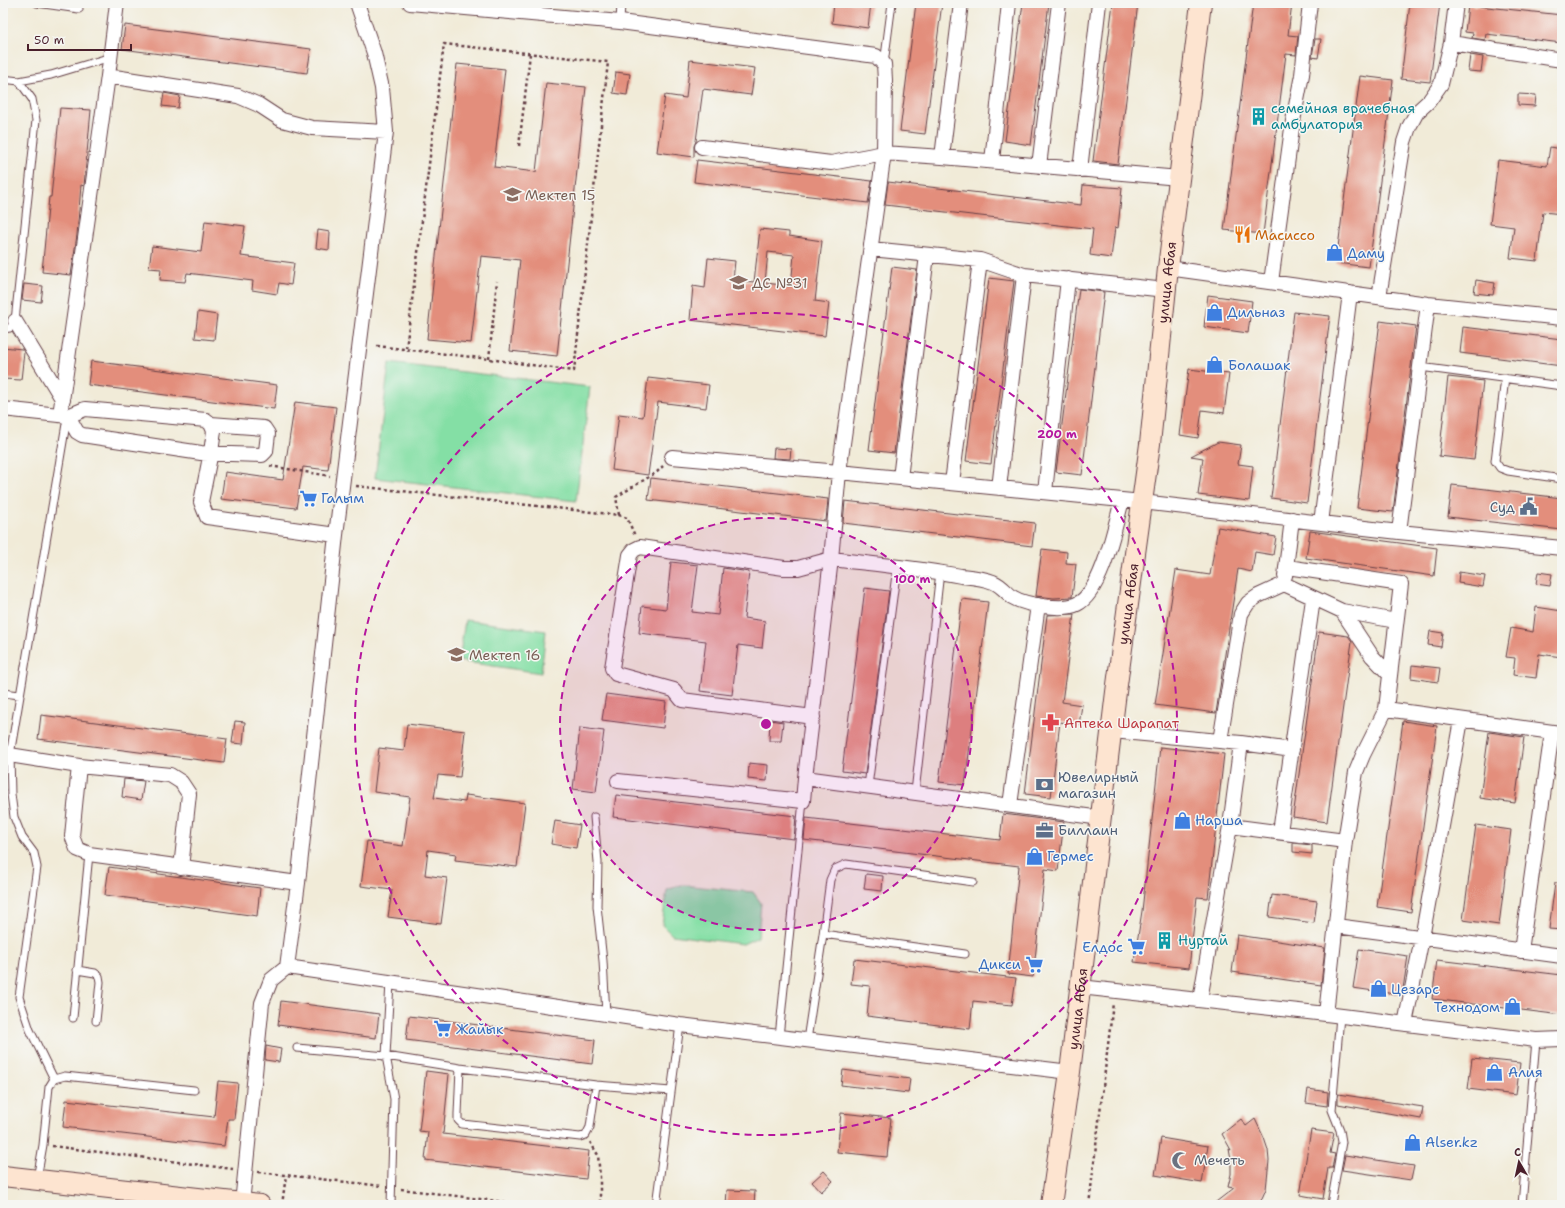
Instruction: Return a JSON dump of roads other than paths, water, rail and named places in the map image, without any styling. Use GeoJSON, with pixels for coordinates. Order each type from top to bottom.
{"type":"FeatureCollection","features":[{"type":"Feature","properties":{"kind":"street"},"geometry":{"type":"LineString","coordinates":[[117,3],[111,57],[62,400],[64,415],[77,432],[82,435],[201,453],[211,452],[262,456],[266,451],[268,434],[264,428],[212,427]]}},
{"type":"Feature","properties":{"kind":"street"},"geometry":{"type":"LineString","coordinates":[[3,1176],[251,1204],[246,1170],[262,1003],[271,980],[287,967],[298,884],[342,481],[386,132],[382,88],[374,53],[357,3]]}},
{"type":"Feature","properties":{"kind":"street"},"geometry":{"type":"LineString","coordinates":[[410,3],[620,22],[876,56],[884,64],[884,153],[839,472],[831,559],[803,801],[618,781]]}},
{"type":"Feature","properties":{"kind":"street"},"geometry":{"type":"LineString","coordinates":[[942,157],[961,3]]}},
{"type":"Feature","properties":{"kind":"street"},"geometry":{"type":"LineString","coordinates":[[992,161],[1009,3]]}},
{"type":"Feature","properties":{"kind":"street"},"geometry":{"type":"LineString","coordinates":[[1039,166],[1059,3]]}},
{"type":"Feature","properties":{"kind":"street"},"geometry":{"type":"LineString","coordinates":[[1080,170],[1099,3]]}},
{"type":"Feature","properties":{"kind":"street","name":"улица Абая"},"geometry":{"type":"LineString","coordinates":[[1051,1205],[1070,1072],[1142,502],[1168,268],[1201,3]]}},
{"type":"Feature","properties":{"kind":"street"},"geometry":{"type":"LineString","coordinates":[[1271,282],[1293,121],[1302,75],[1310,3]]}},
{"type":"Feature","properties":{"kind":"street"},"geometry":{"type":"LineString","coordinates":[[1379,297],[1404,142],[1408,127],[1417,112],[1429,101],[1441,84],[1451,43],[1456,3]]}},
{"type":"Feature","properties":{"kind":"street"},"geometry":{"type":"LineString","coordinates":[[1451,43],[1562,60]]}},
{"type":"Feature","properties":{"kind":"street"},"geometry":{"type":"LineString","coordinates":[[108,76],[238,96],[260,105],[282,120],[312,128],[386,132]]}},
{"type":"Feature","properties":{"kind":"street"},"geometry":{"type":"LineString","coordinates":[[702,147],[831,163],[884,153],[1179,178]]}},
{"type":"Feature","properties":{"kind":"street"},"geometry":{"type":"LineString","coordinates":[[871,249],[980,260],[1024,275],[1166,290]]}},
{"type":"Feature","properties":{"kind":"street"},"geometry":{"type":"LineString","coordinates":[[900,478],[927,255]]}},
{"type":"Feature","properties":{"kind":"street"},"geometry":{"type":"LineString","coordinates":[[952,483],[980,260]]}},
{"type":"Feature","properties":{"kind":"street"},"geometry":{"type":"LineString","coordinates":[[1168,268],[1428,304],[1562,318]]}},
{"type":"Feature","properties":{"kind":"street"},"geometry":{"type":"LineString","coordinates":[[999,488],[1024,275]]}},
{"type":"Feature","properties":{"kind":"street"},"geometry":{"type":"LineString","coordinates":[[1045,492],[1068,279]]}},
{"type":"Feature","properties":{"kind":"street"},"geometry":{"type":"LineString","coordinates":[[1321,523],[1350,293]]}},
{"type":"Feature","properties":{"kind":"street"},"geometry":{"type":"LineString","coordinates":[[1399,532],[1428,304]]}},
{"type":"Feature","properties":{"kind":"street"},"geometry":{"type":"LineString","coordinates":[[15,321],[62,400]]}},
{"type":"Feature","properties":{"kind":"street"},"geometry":{"type":"LineString","coordinates":[[3,409],[64,415],[85,409],[206,420],[212,427],[211,452],[201,502],[208,517],[336,535]]}},
{"type":"Feature","properties":{"kind":"street"},"geometry":{"type":"LineString","coordinates":[[672,457],[1045,492],[1399,532],[1562,548]]}},
{"type":"Feature","properties":{"kind":"street"},"geometry":{"type":"LineString","coordinates":[[813,717],[682,700],[674,690],[616,674],[612,668],[630,555],[634,550],[640,547],[784,568],[798,568],[831,559],[940,572],[993,582],[1023,602],[1066,606],[1077,604],[1088,595],[1102,570],[1122,500]]}},
{"type":"Feature","properties":{"kind":"street"},"geometry":{"type":"LineString","coordinates":[[1284,584],[1292,519]]}},
{"type":"Feature","properties":{"kind":"street"},"geometry":{"type":"LineString","coordinates":[[1287,567],[1401,584],[1386,710],[1356,772],[1345,841],[1336,926],[1333,1015]]}},
{"type":"Feature","properties":{"kind":"street"},"geometry":{"type":"LineString","coordinates":[[1220,741],[1241,614],[1248,603],[1258,596],[1284,584]]}},
{"type":"Feature","properties":{"kind":"street"},"geometry":{"type":"LineString","coordinates":[[1284,584],[1313,599],[1342,611],[1396,621]]}},
{"type":"Feature","properties":{"kind":"street"},"geometry":{"type":"LineString","coordinates":[[1280,832],[1313,599]]}},
{"type":"Feature","properties":{"kind":"street"},"geometry":{"type":"LineString","coordinates":[[1010,805],[1038,604]]}},
{"type":"Feature","properties":{"kind":"street"},"geometry":{"type":"LineString","coordinates":[[1342,611],[1372,656],[1390,675]]}},
{"type":"Feature","properties":{"kind":"street"},"geometry":{"type":"LineString","coordinates":[[1386,710],[1557,732],[1521,951]]}},
{"type":"Feature","properties":{"kind":"street"},"geometry":{"type":"LineString","coordinates":[[1404,1024],[1422,938],[1461,720]]}},
{"type":"Feature","properties":{"kind":"street"},"geometry":{"type":"LineString","coordinates":[[1112,731],[1241,743],[1292,750]]}},
{"type":"Feature","properties":{"kind":"street"},"geometry":{"type":"LineString","coordinates":[[1200,1000],[1230,826],[1241,743]]}},
{"type":"Feature","properties":{"kind":"street"},"geometry":{"type":"LineString","coordinates":[[5,756],[79,766],[170,775],[181,782],[189,794],[181,868]]}},
{"type":"Feature","properties":{"kind":"street"},"geometry":{"type":"LineString","coordinates":[[79,766],[72,836],[77,849],[89,854],[181,868],[246,875],[298,884]]}},
{"type":"Feature","properties":{"kind":"street"},"geometry":{"type":"LineString","coordinates":[[805,778],[1101,818]]}},
{"type":"Feature","properties":{"kind":"street"},"geometry":{"type":"LineString","coordinates":[[1230,826],[1345,841]]}},
{"type":"Feature","properties":{"kind":"street"},"geometry":{"type":"LineString","coordinates":[[1336,926],[1562,956]]}},
{"type":"Feature","properties":{"kind":"street"},"geometry":{"type":"LineString","coordinates":[[287,967],[680,1025],[1070,1072]]}},
{"type":"Feature","properties":{"kind":"street"},"geometry":{"type":"LineString","coordinates":[[1080,987],[1333,1015],[1536,1040],[1562,1039]]}},
{"type":"Feature","properties":{"kind":"lane"},"geometry":{"type":"LineString","coordinates":[[37,3],[79,9]]}},
{"type":"Feature","properties":{"kind":"lane"},"geometry":{"type":"LineString","coordinates":[[620,22],[621,3]]}},
{"type":"Feature","properties":{"kind":"lane"},"geometry":{"type":"LineString","coordinates":[[884,64],[892,3]]}},
{"type":"Feature","properties":{"kind":"lane"},"geometry":{"type":"LineString","coordinates":[[3,80],[19,81],[51,75],[111,57]]}},
{"type":"Feature","properties":{"kind":"lane"},"geometry":{"type":"LineString","coordinates":[[3,329],[10,328],[15,321],[36,120],[32,99],[19,81]]}},
{"type":"Feature","properties":{"kind":"lane"},"geometry":{"type":"LineString","coordinates":[[1420,367],[1562,386]]}},
{"type":"Feature","properties":{"kind":"lane"},"geometry":{"type":"LineString","coordinates":[[1505,378],[1495,461],[1500,468],[1508,471],[1562,479]]}},
{"type":"Feature","properties":{"kind":"lane"},"geometry":{"type":"LineString","coordinates":[[54,1079],[30,1030],[19,997],[37,867],[34,853],[22,837],[14,817],[5,756],[20,695],[64,415]]}},
{"type":"Feature","properties":{"kind":"lane"},"geometry":{"type":"LineString","coordinates":[[868,786],[897,567]]}},
{"type":"Feature","properties":{"kind":"lane"},"geometry":{"type":"LineString","coordinates":[[915,792],[940,572]]}},
{"type":"Feature","properties":{"kind":"lane"},"geometry":{"type":"LineString","coordinates":[[3,693],[20,695]]}},
{"type":"Feature","properties":{"kind":"lane"},"geometry":{"type":"LineString","coordinates":[[778,1037],[803,801]]}},
{"type":"Feature","properties":{"kind":"lane"},"geometry":{"type":"LineString","coordinates":[[594,817],[598,862],[597,906],[603,961],[606,1014]]}},
{"type":"Feature","properties":{"kind":"lane"},"geometry":{"type":"LineString","coordinates":[[73,1018],[89,854]]}},
{"type":"Feature","properties":{"kind":"lane"},"geometry":{"type":"LineString","coordinates":[[807,1040],[830,880],[835,869],[846,864],[973,882]]}},
{"type":"Feature","properties":{"kind":"lane"},"geometry":{"type":"LineString","coordinates":[[823,934],[965,954]]}},
{"type":"Feature","properties":{"kind":"lane"},"geometry":{"type":"LineString","coordinates":[[78,970],[95,973],[99,976],[100,982],[96,1021]]}},
{"type":"Feature","properties":{"kind":"lane"},"geometry":{"type":"LineString","coordinates":[[390,982],[386,1056],[394,1099],[391,1205]]}},
{"type":"Feature","properties":{"kind":"lane"},"geometry":{"type":"LineString","coordinates":[[1331,1204],[1342,1142],[1340,1130],[1332,1110],[1333,1015]]}},
{"type":"Feature","properties":{"kind":"lane"},"geometry":{"type":"LineString","coordinates":[[656,1205],[680,1025]]}},
{"type":"Feature","properties":{"kind":"lane"},"geometry":{"type":"LineString","coordinates":[[1522,1205],[1536,1040]]}},
{"type":"Feature","properties":{"kind":"lane"},"geometry":{"type":"LineString","coordinates":[[297,1048],[386,1056],[460,1068],[671,1091]]}},
{"type":"Feature","properties":{"kind":"lane"},"geometry":{"type":"LineString","coordinates":[[460,1068],[458,1120],[462,1124],[580,1138],[586,1135],[590,1127],[596,1084]]}},
{"type":"Feature","properties":{"kind":"lane"},"geometry":{"type":"LineString","coordinates":[[37,1180],[43,1145],[49,1086],[54,1079],[65,1076],[194,1090]]}},
{"type":"Feature","properties":{"kind":"place","name":"семейная врачебная амбулатория"},"geometry":{"type":"Point","coordinates":[1258,116]}},
{"type":"Feature","properties":{"kind":"place","name":"Мектеп 15"},"geometry":{"type":"Point","coordinates":[512,195]}},
{"type":"Feature","properties":{"kind":"place","name":"Масиссо"},"geometry":{"type":"Point","coordinates":[1242,235]}},
{"type":"Feature","properties":{"kind":"place","name":"Даму"},"geometry":{"type":"Point","coordinates":[1334,253]}},
{"type":"Feature","properties":{"kind":"place","name":"ДС №31"},"geometry":{"type":"Point","coordinates":[739,283]}},
{"type":"Feature","properties":{"kind":"place","name":"Дильназ"},"geometry":{"type":"Point","coordinates":[1214,312]}},
{"type":"Feature","properties":{"kind":"place","name":"Болашак"},"geometry":{"type":"Point","coordinates":[1215,365]}},
{"type":"Feature","properties":{"kind":"place","name":"Галым"},"geometry":{"type":"Point","coordinates":[308,498]}},
{"type":"Feature","properties":{"kind":"place","name":"Суд"},"geometry":{"type":"Point","coordinates":[1528,507]}},
{"type":"Feature","properties":{"kind":"place","name":"Мектеп 16"},"geometry":{"type":"Point","coordinates":[456,655]}},
{"type":"Feature","properties":{"kind":"place","name":"Аптека Шарапат"},"geometry":{"type":"Point","coordinates":[1051,723]}},
{"type":"Feature","properties":{"kind":"place","name":"Ювелирный магазин"},"geometry":{"type":"Point","coordinates":[1045,785]}},
{"type":"Feature","properties":{"kind":"place","name":"Нарша"},"geometry":{"type":"Point","coordinates":[1182,820]}},
{"type":"Feature","properties":{"kind":"place","name":"Биллаин"},"geometry":{"type":"Point","coordinates":[1045,830]}},
{"type":"Feature","properties":{"kind":"place","name":"Гермес"},"geometry":{"type":"Point","coordinates":[1034,856]}},
{"type":"Feature","properties":{"kind":"place","name":"Нуртай"},"geometry":{"type":"Point","coordinates":[1165,940]}},
{"type":"Feature","properties":{"kind":"place","name":"Елдос"},"geometry":{"type":"Point","coordinates":[1136,947]}},
{"type":"Feature","properties":{"kind":"place","name":"Дикси"},"geometry":{"type":"Point","coordinates":[1034,964]}},
{"type":"Feature","properties":{"kind":"place","name":"Цезарс"},"geometry":{"type":"Point","coordinates":[1378,989]}},
{"type":"Feature","properties":{"kind":"place","name":"Технодом"},"geometry":{"type":"Point","coordinates":[1513,1007]}},
{"type":"Feature","properties":{"kind":"place","name":"Жайык"},"geometry":{"type":"Point","coordinates":[443,1029]}},
{"type":"Feature","properties":{"kind":"place","name":"Алия"},"geometry":{"type":"Point","coordinates":[1495,1072]}},
{"type":"Feature","properties":{"kind":"place","name":"Alser.kz"},"geometry":{"type":"Point","coordinates":[1412,1142]}},
{"type":"Feature","properties":{"kind":"place","name":"Мечеть"},"geometry":{"type":"Point","coordinates":[1181,1160]}}]}
